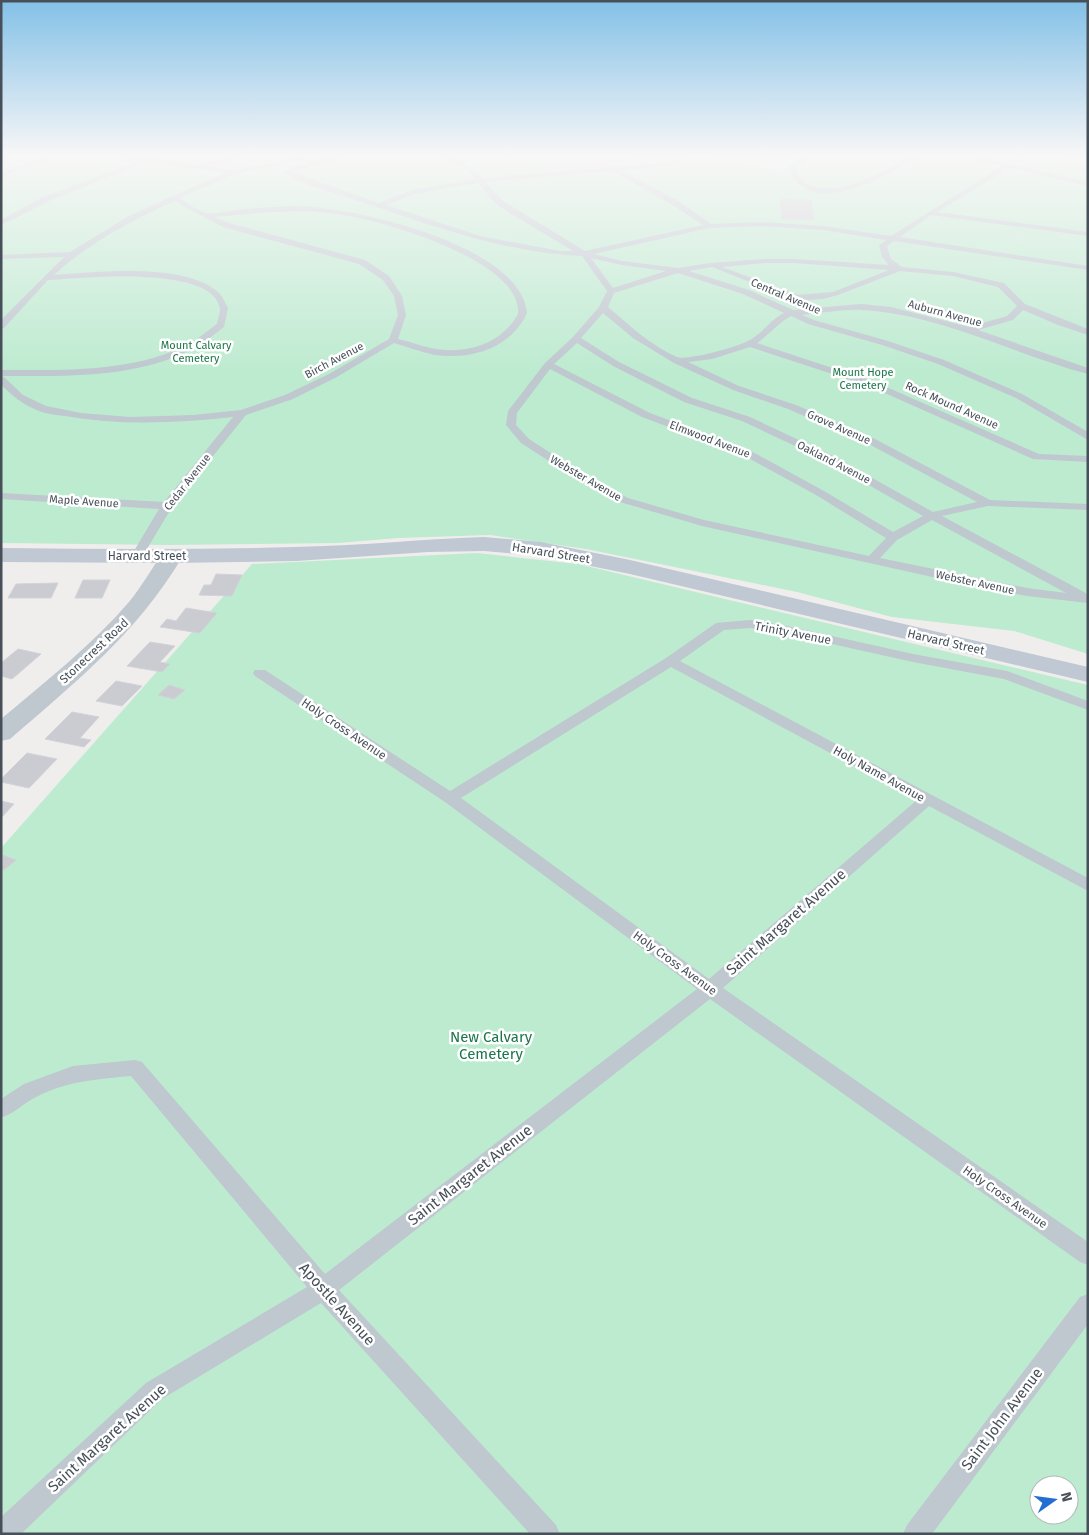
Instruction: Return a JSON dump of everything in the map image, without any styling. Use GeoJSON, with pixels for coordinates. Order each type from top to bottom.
{"type":"FeatureCollection","features":[{"type":"Feature","properties":{"kind":"main road","name":"Harvard Street"},"geometry":{"type":"LineString","coordinates":[[1,555],[172,556],[296,554],[428,545],[484,544],[541,549],[630,567],[1088,675]]}},
{"type":"Feature","properties":{"kind":"street","name":"Stonecrest Road"},"geometry":{"type":"LineString","coordinates":[[1,733],[62,681],[129,618],[172,556]]}},
{"type":"Feature","properties":{"kind":"lane"},"geometry":{"type":"LineString","coordinates":[[1,326],[46,278],[72,254],[114,229]]}},
{"type":"Feature","properties":{"kind":"lane"},"geometry":{"type":"LineString","coordinates":[[239,229],[362,262],[386,278],[398,296],[402,315],[393,340],[435,352],[455,354],[472,352],[494,344],[513,331],[523,313],[519,293],[498,273],[471,256],[405,229]]}},
{"type":"Feature","properties":{"kind":"lane"},"geometry":{"type":"LineString","coordinates":[[449,229],[478,238],[560,253],[584,254],[697,229]]}},
{"type":"Feature","properties":{"kind":"lane","name":"Central Avenue"},"geometry":{"type":"LineString","coordinates":[[540,229],[584,254],[622,263],[678,270],[746,292],[810,322],[885,343],[971,374],[1019,396],[1088,437]]}},
{"type":"Feature","properties":{"kind":"lane"},"geometry":{"type":"LineString","coordinates":[[827,229],[891,240],[1058,262],[1088,268]]}},
{"type":"Feature","properties":{"kind":"lane"},"geometry":{"type":"LineString","coordinates":[[901,269],[892,265],[885,258],[883,245],[907,229]]}},
{"type":"Feature","properties":{"kind":"lane"},"geometry":{"type":"LineString","coordinates":[[1048,229],[1088,234]]}},
{"type":"Feature","properties":{"kind":"lane"},"geometry":{"type":"LineString","coordinates":[[1,257],[72,254]]}},
{"type":"Feature","properties":{"kind":"lane"},"geometry":{"type":"LineString","coordinates":[[584,254],[611,291],[678,270],[710,265],[764,261],[794,261],[953,274],[1001,285],[1022,306],[1060,323],[1088,332]]}},
{"type":"Feature","properties":{"kind":"lane"},"geometry":{"type":"LineString","coordinates":[[1,261],[14,257]]}},
{"type":"Feature","properties":{"kind":"lane"},"geometry":{"type":"LineString","coordinates":[[710,265],[797,298],[810,299],[828,297],[901,269]]}},
{"type":"Feature","properties":{"kind":"lane"},"geometry":{"type":"LineString","coordinates":[[1,373],[107,371],[153,362],[191,346],[221,325],[224,308],[215,292],[196,282],[168,276],[124,274],[46,278]]}},
{"type":"Feature","properties":{"kind":"lane","name":"Webster Avenue"},"geometry":{"type":"LineString","coordinates":[[611,291],[603,308],[576,339],[548,365],[512,413],[511,425],[525,441],[584,479],[624,500],[702,523],[1018,591],[1088,598]]}},
{"type":"Feature","properties":{"kind":"lane"},"geometry":{"type":"LineString","coordinates":[[969,330],[1010,318],[1022,306]]}},
{"type":"Feature","properties":{"kind":"lane","name":"Auburn Avenue"},"geometry":{"type":"LineString","coordinates":[[791,313],[861,307],[891,310],[969,330],[1088,371]]}},
{"type":"Feature","properties":{"kind":"lane","name":"Grove Avenue"},"geometry":{"type":"LineString","coordinates":[[603,308],[636,336],[677,361],[736,388],[792,407],[871,441],[988,503],[1088,507]]}},
{"type":"Feature","properties":{"kind":"lane"},"geometry":{"type":"LineString","coordinates":[[677,361],[709,357],[750,344],[766,333],[779,319],[791,313]]}},
{"type":"Feature","properties":{"kind":"lane","name":"Oakland Avenue"},"geometry":{"type":"LineString","coordinates":[[576,339],[616,364],[688,400],[746,419],[821,454],[1004,556],[1088,598]]}},
{"type":"Feature","properties":{"kind":"lane","name":"Birch Avenue"},"geometry":{"type":"LineString","coordinates":[[1,379],[20,397],[43,408],[81,416],[130,420],[193,418],[242,412],[289,397],[332,376],[393,340]]}},
{"type":"Feature","properties":{"kind":"lane","name":"Rock Mound Avenue"},"geometry":{"type":"LineString","coordinates":[[750,344],[872,384],[1037,457],[1088,459]]}},
{"type":"Feature","properties":{"kind":"lane","name":"Elmwood Avenue"},"geometry":{"type":"LineString","coordinates":[[548,365],[646,415],[745,452],[820,493],[893,537]]}},
{"type":"Feature","properties":{"kind":"lane","name":"Cedar Avenue"},"geometry":{"type":"LineString","coordinates":[[137,556],[167,506],[242,412]]}},
{"type":"Feature","properties":{"kind":"lane","name":"Maple Avenue"},"geometry":{"type":"LineString","coordinates":[[1,496],[167,506]]}},
{"type":"Feature","properties":{"kind":"lane"},"geometry":{"type":"LineString","coordinates":[[873,559],[893,537],[933,515],[988,503]]}},
{"type":"Feature","properties":{"kind":"lane","name":"Trinity Avenue"},"geometry":{"type":"LineString","coordinates":[[450,798],[671,660],[721,626],[750,624],[787,630],[913,658],[1007,675],[1088,706]]}},
{"type":"Feature","properties":{"kind":"lane","name":"Holy Name Avenue"},"geometry":{"type":"LineString","coordinates":[[671,660],[927,800],[1088,885]]}},
{"type":"Feature","properties":{"kind":"lane","name":"Holy Cross Avenue"},"geometry":{"type":"LineString","coordinates":[[260,673],[450,798],[710,989],[1088,1255]]}},
{"type":"Feature","properties":{"kind":"lane","name":"Saint Margaret Avenue"},"geometry":{"type":"LineString","coordinates":[[2,1534],[154,1391],[323,1289],[710,989],[927,800]]}},
{"type":"Feature","properties":{"kind":"lane","name":"Apostle Avenue"},"geometry":{"type":"LineString","coordinates":[[1,1110],[31,1090],[73,1074],[135,1068],[323,1289],[547,1534]]}},
{"type":"Feature","properties":{"kind":"lane","name":"Saint John Avenue"},"geometry":{"type":"LineString","coordinates":[[916,1534],[1088,1305]]}},
{"type":"Feature","properties":{"kind":"green space"},"geometry":{"type":"Polygon","coordinates":[[[1,229],[1088,229],[1088,654],[1014,631],[892,617],[797,592],[586,549],[490,535],[398,538],[338,543],[169,545],[1,543],[1,229]]]}},
{"type":"Feature","properties":{"kind":"green space","name":"New Calvary Cemetery"},"geometry":{"type":"Polygon","coordinates":[[[477,553],[578,564],[1088,685],[1088,1534],[1,1534],[1,848],[252,564],[477,553]]]}},
{"type":"Feature","properties":{"kind":"building"},"geometry":{"type":"Polygon","coordinates":[[[216,574],[242,575],[232,596],[199,595],[204,585],[211,585],[216,574]]]}},
{"type":"Feature","properties":{"kind":"building"},"geometry":{"type":"Polygon","coordinates":[[[83,580],[110,580],[102,598],[75,598],[83,580]]]}},
{"type":"Feature","properties":{"kind":"building"},"geometry":{"type":"Polygon","coordinates":[[[58,583],[51,598],[8,598],[16,584],[58,583]]]}},
{"type":"Feature","properties":{"kind":"building"},"geometry":{"type":"Polygon","coordinates":[[[186,608],[217,613],[200,633],[160,627],[167,619],[176,621],[186,608]]]}},
{"type":"Feature","properties":{"kind":"building"},"geometry":{"type":"Polygon","coordinates":[[[150,642],[175,646],[160,662],[170,664],[162,672],[127,666],[150,642]]]}},
{"type":"Feature","properties":{"kind":"building"},"geometry":{"type":"Polygon","coordinates":[[[18,649],[41,654],[12,679],[1,676],[1,663],[18,649]]]}},
{"type":"Feature","properties":{"kind":"building"},"geometry":{"type":"Polygon","coordinates":[[[116,681],[142,686],[122,706],[96,701],[116,681]]]}},
{"type":"Feature","properties":{"kind":"building"},"geometry":{"type":"Polygon","coordinates":[[[169,685],[185,690],[174,699],[158,695],[169,685]]]}},
{"type":"Feature","properties":{"kind":"building"},"geometry":{"type":"Polygon","coordinates":[[[72,712],[99,717],[80,738],[91,740],[84,747],[45,739],[72,712]]]}},
{"type":"Feature","properties":{"kind":"building"},"geometry":{"type":"Polygon","coordinates":[[[27,753],[57,759],[29,788],[1,782],[1,779],[27,753]]]}},
{"type":"Feature","properties":{"kind":"building"},"geometry":{"type":"Polygon","coordinates":[[[1,801],[14,804],[1,818],[1,801]]]}},
{"type":"Feature","properties":{"kind":"building"},"geometry":{"type":"Polygon","coordinates":[[[3,855],[16,860],[4,870],[1,869],[3,855]]]}},
{"type":"Feature","properties":{"kind":"park label","name":"Mount Calvary Cemetery"},"geometry":{"type":"Point","coordinates":[196,351]}},
{"type":"Feature","properties":{"kind":"park label","name":"Mount Hope Cemetery"},"geometry":{"type":"Point","coordinates":[863,378]}}]}
